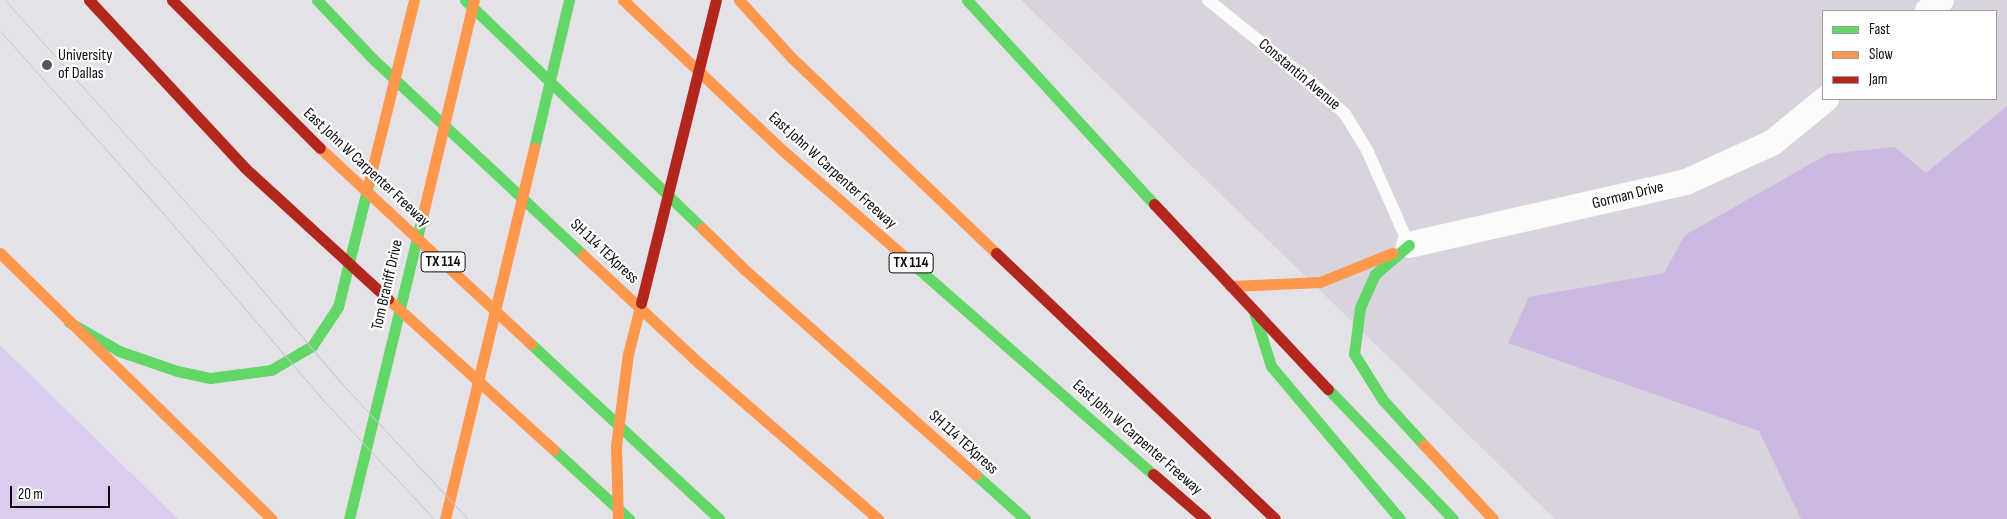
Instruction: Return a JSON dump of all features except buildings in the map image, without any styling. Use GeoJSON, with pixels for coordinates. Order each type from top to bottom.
{"type":"FeatureCollection","features":[{"type":"Feature","properties":{"kind":"main road"},"geometry":{"type":"LineString","coordinates":[[89,0],[245,168],[629,519]]}},
{"type":"Feature","properties":{"kind":"main road","name":"East John W Carpenter Freeway"},"geometry":{"type":"LineString","coordinates":[[172,0],[291,121],[719,519]]}},
{"type":"Feature","properties":{"kind":"main road","name":"SH 114 TEXpress"},"geometry":{"type":"LineString","coordinates":[[317,0],[373,59],[700,364],[878,519]]}},
{"type":"Feature","properties":{"kind":"main road"},"geometry":{"type":"LineString","coordinates":[[69,322],[119,351],[177,371],[210,378],[271,370],[312,346],[338,307],[414,0]]}},
{"type":"Feature","properties":{"kind":"main road","name":"SH 114 TEXpress"},"geometry":{"type":"LineString","coordinates":[[465,0],[744,270],[1025,519]]}},
{"type":"Feature","properties":{"kind":"main road","name":"Tom Braniff Drive"},"geometry":{"type":"LineString","coordinates":[[349,519],[474,0]]}},
{"type":"Feature","properties":{"kind":"main road"},"geometry":{"type":"LineString","coordinates":[[445,519],[569,0]]}},
{"type":"Feature","properties":{"kind":"main road","name":"East John W Carpenter Freeway"},"geometry":{"type":"LineString","coordinates":[[623,0],[781,149],[1205,519]]}},
{"type":"Feature","properties":{"kind":"main road"},"geometry":{"type":"LineString","coordinates":[[618,519],[616,446],[628,354],[716,0]]}},
{"type":"Feature","properties":{"kind":"main road"},"geometry":{"type":"LineString","coordinates":[[739,0],[792,58],[1275,519]]}},
{"type":"Feature","properties":{"kind":"main road"},"geometry":{"type":"LineString","coordinates":[[967,0],[1254,312],[1453,519]]}},
{"type":"Feature","properties":{"kind":"main road"},"geometry":{"type":"LineString","coordinates":[[1230,286],[1320,282],[1409,246]]}},
{"type":"Feature","properties":{"kind":"main road"},"geometry":{"type":"LineString","coordinates":[[1409,246],[1376,274],[1360,308],[1354,354],[1383,400],[1493,519]]}},
{"type":"Feature","properties":{"kind":"main road"},"geometry":{"type":"LineString","coordinates":[[0,253],[272,519]]}},
{"type":"Feature","properties":{"kind":"main road"},"geometry":{"type":"LineString","coordinates":[[1254,312],[1271,366],[1400,519]]}},
{"type":"Feature","properties":{"kind":"street"},"geometry":{"type":"LineString","coordinates":[[1929,10],[1941,0]]}},
{"type":"Feature","properties":{"kind":"street","name":"Gorman Drive"},"geometry":{"type":"LineString","coordinates":[[1409,246],[1686,182],[1772,144],[1825,100]]}},
{"type":"Feature","properties":{"kind":"lane","name":"Constantin Avenue"},"geometry":{"type":"LineString","coordinates":[[1208,0],[1314,85],[1345,114],[1367,150],[1409,246]]}},
{"type":"Feature","properties":{"kind":"shaded area"},"geometry":{"type":"Polygon","coordinates":[[[1021,0],[2007,0],[2007,519],[1555,519],[1021,0]]]}},
{"type":"Feature","properties":{"kind":"shaded area"},"geometry":{"type":"Polygon","coordinates":[[[2007,106],[2007,519],[1801,519],[1759,431],[1508,343],[1529,297],[1664,273],[1685,235],[1828,154],[1895,147],[1926,173],[2007,106]]]}},
{"type":"Feature","properties":{"kind":"shaded area"},"geometry":{"type":"Polygon","coordinates":[[[0,345],[178,519],[0,519],[0,345]]]}},
{"type":"Feature","properties":{"kind":"tram line"},"geometry":{"type":"LineString","coordinates":[[5,0],[223,244],[342,384],[468,519]]}},
{"type":"Feature","properties":{"kind":"tram line"},"geometry":{"type":"LineString","coordinates":[[0,31],[162,212],[324,401],[434,519]]}},
{"type":"Feature","properties":{"kind":"traffic: fast"},"geometry":{"type":"LineString","coordinates":[[317,0],[373,59],[583,255]]}},
{"type":"Feature","properties":{"kind":"traffic: fast"},"geometry":{"type":"LineString","coordinates":[[465,0],[702,228]]}},
{"type":"Feature","properties":{"kind":"traffic: fast"},"geometry":{"type":"LineString","coordinates":[[534,148],[569,0]]}},
{"type":"Feature","properties":{"kind":"traffic: fast"},"geometry":{"type":"LineString","coordinates":[[967,0],[1154,204]]}},
{"type":"Feature","properties":{"kind":"traffic: fast"},"geometry":{"type":"LineString","coordinates":[[69,322],[119,351],[177,371],[210,378],[271,370],[312,346],[338,307],[369,182]]}},
{"type":"Feature","properties":{"kind":"traffic: fast"},"geometry":{"type":"LineString","coordinates":[[349,519],[421,222]]}},
{"type":"Feature","properties":{"kind":"traffic: fast"},"geometry":{"type":"LineString","coordinates":[[1409,245],[1375,274],[1360,308],[1354,354],[1383,400],[1424,445]]}},
{"type":"Feature","properties":{"kind":"traffic: fast"},"geometry":{"type":"LineString","coordinates":[[906,258],[1153,474]]}},
{"type":"Feature","properties":{"kind":"traffic: fast"},"geometry":{"type":"LineString","coordinates":[[1254,312],[1271,366],[1400,519]]}},
{"type":"Feature","properties":{"kind":"traffic: fast"},"geometry":{"type":"LineString","coordinates":[[531,344],[719,519]]}},
{"type":"Feature","properties":{"kind":"traffic: fast"},"geometry":{"type":"LineString","coordinates":[[1328,389],[1453,519]]}},
{"type":"Feature","properties":{"kind":"traffic: fast"},"geometry":{"type":"LineString","coordinates":[[554,450],[629,519]]}},
{"type":"Feature","properties":{"kind":"traffic: fast"},"geometry":{"type":"LineString","coordinates":[[976,475],[1025,519]]}},
{"type":"Feature","properties":{"kind":"traffic: slow"},"geometry":{"type":"LineString","coordinates":[[369,182],[414,0]]}},
{"type":"Feature","properties":{"kind":"traffic: slow"},"geometry":{"type":"LineString","coordinates":[[421,222],[474,0]]}},
{"type":"Feature","properties":{"kind":"traffic: slow"},"geometry":{"type":"LineString","coordinates":[[623,0],[781,149],[906,258]]}},
{"type":"Feature","properties":{"kind":"traffic: slow"},"geometry":{"type":"LineString","coordinates":[[739,0],[792,58],[996,253]]}},
{"type":"Feature","properties":{"kind":"traffic: slow"},"geometry":{"type":"LineString","coordinates":[[320,148],[531,344]]}},
{"type":"Feature","properties":{"kind":"traffic: slow"},"geometry":{"type":"LineString","coordinates":[[445,519],[534,148]]}},
{"type":"Feature","properties":{"kind":"traffic: slow"},"geometry":{"type":"LineString","coordinates":[[702,228],[744,269],[976,475]]}},
{"type":"Feature","properties":{"kind":"traffic: slow"},"geometry":{"type":"LineString","coordinates":[[0,253],[272,519]]}},
{"type":"Feature","properties":{"kind":"traffic: slow"},"geometry":{"type":"LineString","coordinates":[[1230,286],[1320,282],[1392,253]]}},
{"type":"Feature","properties":{"kind":"traffic: slow"},"geometry":{"type":"LineString","coordinates":[[583,255],[700,364],[878,519]]}},
{"type":"Feature","properties":{"kind":"traffic: slow"},"geometry":{"type":"LineString","coordinates":[[388,299],[554,450]]}},
{"type":"Feature","properties":{"kind":"traffic: slow"},"geometry":{"type":"LineString","coordinates":[[618,519],[616,446],[628,354],[641,303]]}},
{"type":"Feature","properties":{"kind":"traffic: slow"},"geometry":{"type":"LineString","coordinates":[[1424,445],[1493,519]]}},
{"type":"Feature","properties":{"kind":"traffic: jam"},"geometry":{"type":"LineString","coordinates":[[89,0],[245,168],[388,299]]}},
{"type":"Feature","properties":{"kind":"traffic: jam"},"geometry":{"type":"LineString","coordinates":[[172,0],[320,148]]}},
{"type":"Feature","properties":{"kind":"traffic: jam"},"geometry":{"type":"LineString","coordinates":[[641,303],[716,0]]}},
{"type":"Feature","properties":{"kind":"traffic: jam"},"geometry":{"type":"LineString","coordinates":[[1154,204],[1328,389]]}},
{"type":"Feature","properties":{"kind":"traffic: jam"},"geometry":{"type":"LineString","coordinates":[[996,253],[1275,519]]}},
{"type":"Feature","properties":{"kind":"traffic: jam"},"geometry":{"type":"LineString","coordinates":[[1153,474],[1205,519]]}},
{"type":"Feature","properties":{"kind":"place","name":"University of Dallas"},"geometry":{"type":"Point","coordinates":[47,65]}}]}
